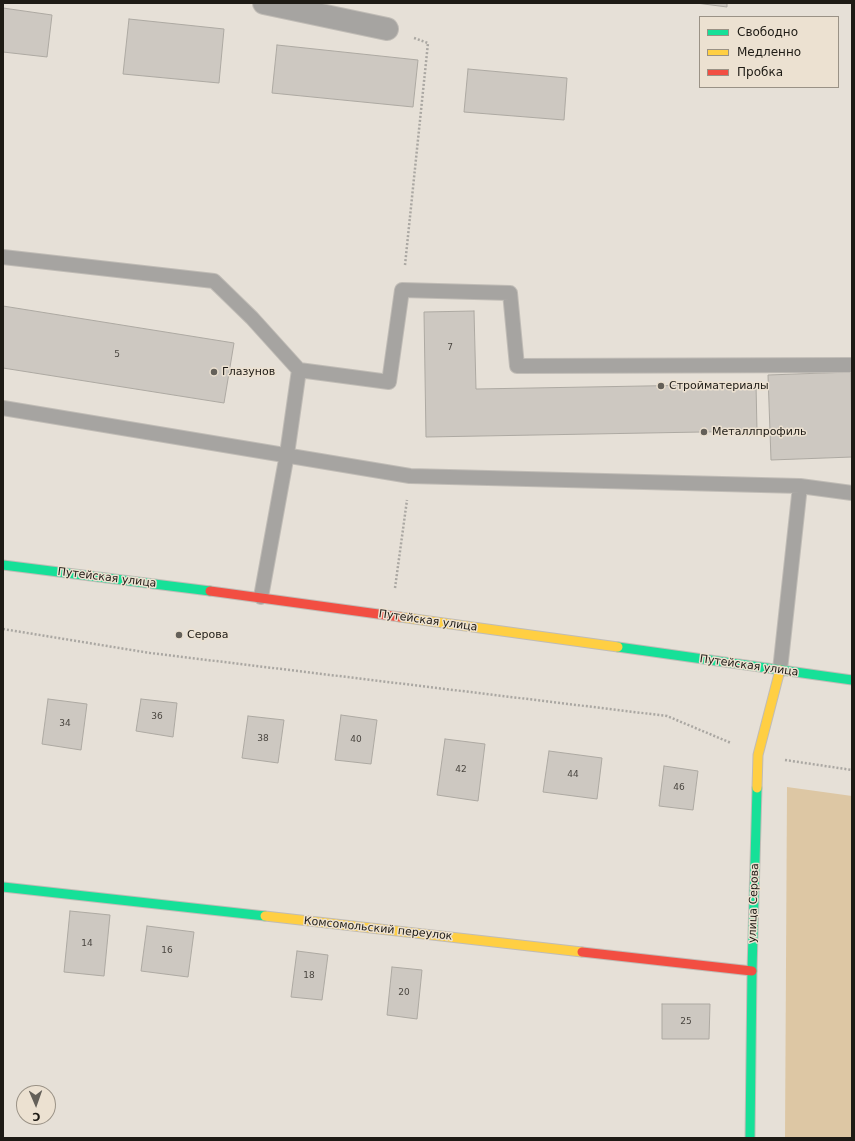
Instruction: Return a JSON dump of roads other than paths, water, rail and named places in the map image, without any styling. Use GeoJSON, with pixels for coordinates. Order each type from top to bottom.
{"type":"FeatureCollection","features":[{"type":"Feature","properties":{"kind":"street"},"geometry":{"type":"LineString","coordinates":[[264,3],[387,29]]}},
{"type":"Feature","properties":{"kind":"street","name":"Путейская улица"},"geometry":{"type":"LineString","coordinates":[[3,565],[261,597],[852,680]]}},
{"type":"Feature","properties":{"kind":"street","name":"улица Серова"},"geometry":{"type":"LineString","coordinates":[[750,1138],[752,971],[758,755],[780,670]]}},
{"type":"Feature","properties":{"kind":"street","name":"Комсомольский переулок"},"geometry":{"type":"LineString","coordinates":[[3,887],[752,971]]}},
{"type":"Feature","properties":{"kind":"lane"},"geometry":{"type":"LineString","coordinates":[[3,257],[214,281],[252,318],[299,370],[389,382],[402,290],[510,293],[517,366],[852,365]]}},
{"type":"Feature","properties":{"kind":"lane"},"geometry":{"type":"LineString","coordinates":[[261,597],[287,454],[299,370]]}},
{"type":"Feature","properties":{"kind":"lane"},"geometry":{"type":"LineString","coordinates":[[3,408],[287,454],[410,476],[800,486],[852,493]]}},
{"type":"Feature","properties":{"kind":"lane"},"geometry":{"type":"LineString","coordinates":[[780,670],[800,486]]}},
{"type":"Feature","properties":{"kind":"place","name":"Глазунов"},"geometry":{"type":"Point","coordinates":[214,372]}},
{"type":"Feature","properties":{"kind":"place","name":"Стройматериалы"},"geometry":{"type":"Point","coordinates":[661,386]}},
{"type":"Feature","properties":{"kind":"place","name":"Металлпрофиль"},"geometry":{"type":"Point","coordinates":[704,432]}},
{"type":"Feature","properties":{"kind":"place","name":"Серова"},"geometry":{"type":"Point","coordinates":[179,635]}}]}
